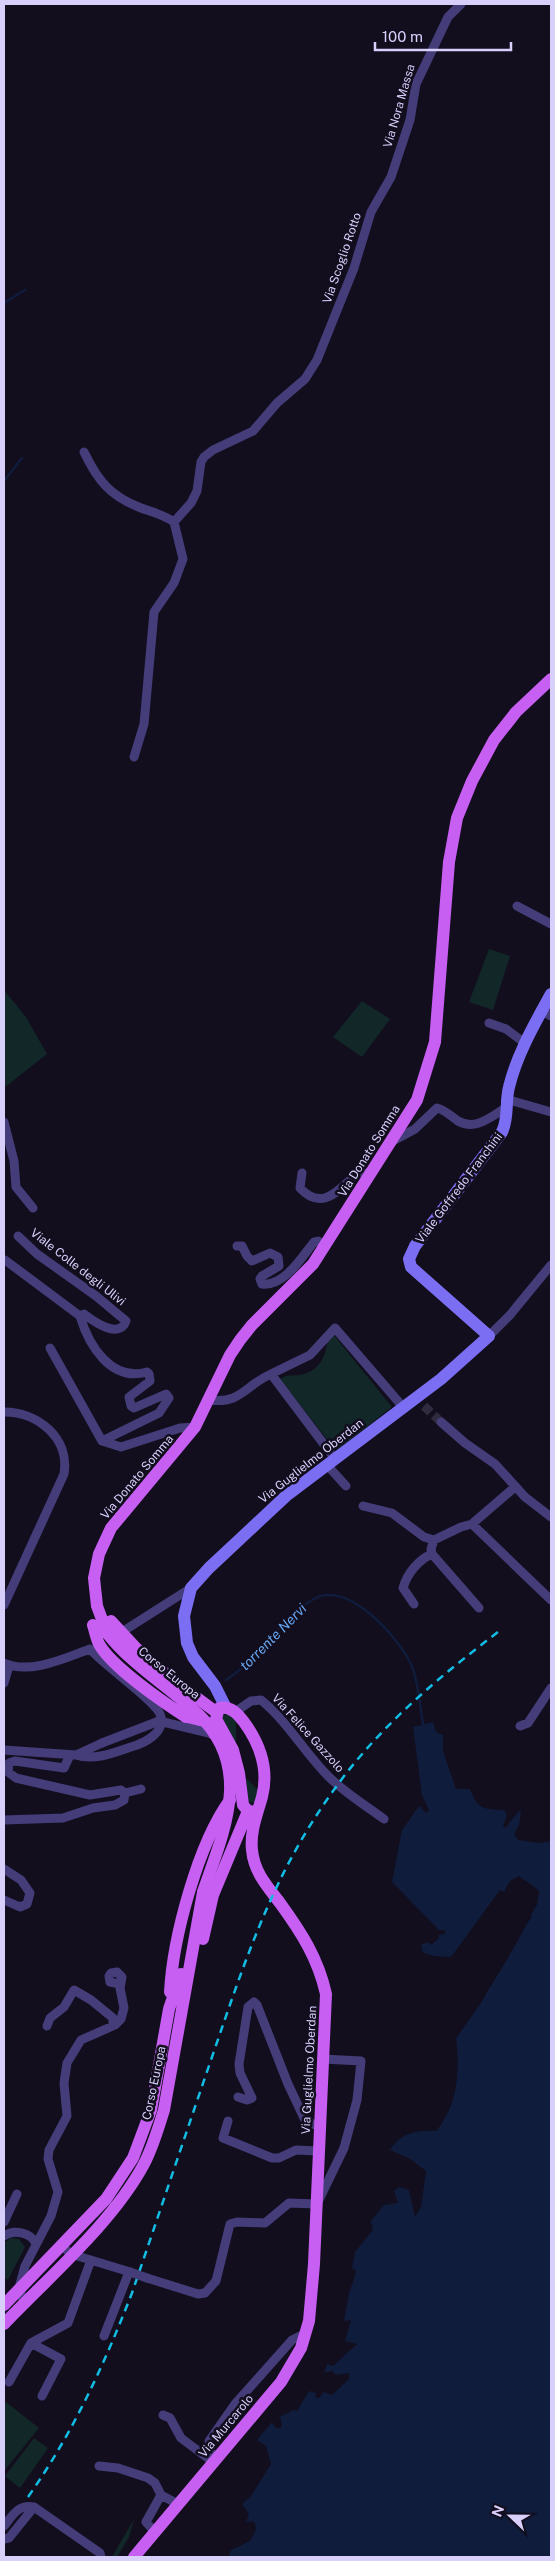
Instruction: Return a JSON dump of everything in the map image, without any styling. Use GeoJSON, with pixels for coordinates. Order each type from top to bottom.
{"type":"FeatureCollection","features":[{"type":"Feature","properties":{"kind":"main road","name":"Via Donato Somma"},"geometry":{"type":"LineString","coordinates":[[228,1741],[209,1733],[164,1702],[108,1655],[99,1644],[93,1625],[91,1607],[99,1554],[112,1528],[194,1427],[230,1355],[240,1340],[252,1325],[308,1270],[325,1246],[417,1100],[425,1080],[435,1042],[449,862],[457,818],[479,766],[494,740],[516,712],[551,679]]}},
{"type":"Feature","properties":{"kind":"main road","name":"Corso Europa"},"geometry":{"type":"LineString","coordinates":[[4,2305],[106,2199],[132,2158],[151,2110],[169,2009],[179,1982],[188,1936],[230,1810],[231,1786],[225,1757],[219,1741],[198,1714],[128,1657],[109,1627],[101,1623],[94,1589]]}},
{"type":"Feature","properties":{"kind":"main road"},"geometry":{"type":"LineString","coordinates":[[109,1627],[177,1683],[220,1708],[216,1719],[228,1741],[238,1768],[243,1805],[252,1812],[214,1895],[183,2032],[175,2056]]}},
{"type":"Feature","properties":{"kind":"main road","name":"Via Guglielmo Oberdan"},"geometry":{"type":"LineString","coordinates":[[220,1708],[254,1738],[263,1760],[264,1786],[252,1812],[252,1849],[255,1866],[260,1878],[306,1943],[319,1965],[326,1994],[317,2204],[310,2312],[305,2337],[293,2365]]}},
{"type":"Feature","properties":{"kind":"main road"},"geometry":{"type":"LineString","coordinates":[[169,2009],[174,1958],[190,1889],[213,1828],[240,1785]]}},
{"type":"Feature","properties":{"kind":"main road","name":"Corso Europa"},"geometry":{"type":"LineString","coordinates":[[4,2324],[71,2254],[127,2191],[144,2163],[159,2128],[175,2056],[203,1892]]}},
{"type":"Feature","properties":{"kind":"main road","name":"Via Murcarolo"},"geometry":{"type":"LineString","coordinates":[[134,2557],[293,2365]]}},
{"type":"Feature","properties":{"kind":"street","name":"Via Nora Massa"},"geometry":{"type":"LineString","coordinates":[[391,177],[410,120],[416,84],[448,17],[461,4]]}},
{"type":"Feature","properties":{"kind":"street","name":"Via Scoglio Rotto"},"geometry":{"type":"LineString","coordinates":[[172,521],[191,504],[196,492],[201,462],[204,457],[213,450],[253,431],[277,402],[305,378],[323,349],[354,268],[371,212],[391,177]]}},
{"type":"Feature","properties":{"kind":"street"},"geometry":{"type":"LineString","coordinates":[[84,452],[97,479],[112,492],[139,507],[172,521],[183,558],[174,582],[154,612],[144,724],[134,757]]}},
{"type":"Feature","properties":{"kind":"street"},"geometry":{"type":"LineString","coordinates":[[517,906],[551,924]]}},
{"type":"Feature","properties":{"kind":"street","name":"Viale Goffredo Franchini"},"geometry":{"type":"LineString","coordinates":[[489,1336],[411,1268],[409,1259],[415,1246],[502,1132],[506,1118],[509,1085],[526,1044],[547,1014],[551,994]]}},
{"type":"Feature","properties":{"kind":"street"},"geometry":{"type":"LineString","coordinates":[[490,1023],[506,1029],[526,1044]]}},
{"type":"Feature","properties":{"kind":"street"},"geometry":{"type":"LineString","coordinates":[[391,1142],[414,1130],[437,1108],[460,1122],[471,1126],[478,1124],[506,1103],[551,1112]]}},
{"type":"Feature","properties":{"kind":"street"},"geometry":{"type":"LineString","coordinates":[[4,1122],[14,1162],[16,1187],[33,1208]]}},
{"type":"Feature","properties":{"kind":"street"},"geometry":{"type":"LineString","coordinates":[[302,1173],[300,1188],[306,1194],[319,1200],[329,1198],[359,1172],[371,1174]]}},
{"type":"Feature","properties":{"kind":"street","name":"Viale Colle degli Ulivi"},"geometry":{"type":"LineString","coordinates":[[18,1236],[37,1254],[96,1296],[105,1306],[126,1321],[124,1326],[119,1329],[100,1326],[84,1314],[80,1316]]}},
{"type":"Feature","properties":{"kind":"street"},"geometry":{"type":"LineString","coordinates":[[237,1246],[240,1248],[242,1246],[247,1256],[252,1260],[270,1254],[278,1257],[279,1266],[262,1276],[260,1280],[262,1284],[268,1284],[283,1278],[314,1242],[318,1241],[325,1246]]}},
{"type":"Feature","properties":{"kind":"street","name":"Viale Colle degli Ulivi"},"geometry":{"type":"LineString","coordinates":[[5,1260],[80,1316],[103,1359],[114,1370],[126,1374],[147,1372],[149,1374],[150,1381],[129,1397],[131,1406],[134,1408],[166,1394],[168,1403],[159,1413],[102,1441]]}},
{"type":"Feature","properties":{"kind":"street","name":"Via Guglielmo Oberdan"},"geometry":{"type":"LineString","coordinates":[[220,1708],[206,1675],[190,1651],[185,1635],[185,1606],[191,1588],[261,1518],[403,1407],[420,1402],[441,1379],[510,1315],[551,1265]]}},
{"type":"Feature","properties":{"kind":"street"},"geometry":{"type":"LineString","coordinates":[[209,1400],[231,1400],[240,1396],[257,1380],[310,1356],[335,1328],[403,1407]]}},
{"type":"Feature","properties":{"kind":"street"},"geometry":{"type":"LineString","coordinates":[[50,1348],[102,1441],[114,1443],[121,1447],[180,1428],[194,1427]]}},
{"type":"Feature","properties":{"kind":"street"},"geometry":{"type":"LineString","coordinates":[[271,1374],[346,1486]]}},
{"type":"Feature","properties":{"kind":"street"},"geometry":{"type":"LineString","coordinates":[[4,1412],[28,1416],[47,1428],[62,1446],[65,1462],[64,1474],[4,1605]]}},
{"type":"Feature","properties":{"kind":"street"},"geometry":{"type":"LineString","coordinates":[[441,1422],[464,1443],[495,1464],[536,1507],[551,1517]]}},
{"type":"Feature","properties":{"kind":"street"},"geometry":{"type":"LineString","coordinates":[[363,1506],[392,1513],[424,1537],[434,1540],[461,1527],[472,1524],[515,1487]]}},
{"type":"Feature","properties":{"kind":"street"},"geometry":{"type":"LineString","coordinates":[[472,1524],[551,1600]]}},
{"type":"Feature","properties":{"kind":"street"},"geometry":{"type":"LineString","coordinates":[[434,1540],[431,1549],[432,1554],[479,1608]]}},
{"type":"Feature","properties":{"kind":"street"},"geometry":{"type":"LineString","coordinates":[[414,1604],[403,1588],[406,1577],[426,1557],[432,1554]]}},
{"type":"Feature","properties":{"kind":"street"},"geometry":{"type":"LineString","coordinates":[[125,1630],[191,1588]]}},
{"type":"Feature","properties":{"kind":"street"},"geometry":{"type":"LineString","coordinates":[[4,1683],[6,1664],[21,1668],[34,1666],[90,1649],[155,1707],[160,1715],[161,1724],[155,1735],[135,1746],[100,1756],[85,1758],[73,1755],[4,1750]]}},
{"type":"Feature","properties":{"kind":"street"},"geometry":{"type":"LineString","coordinates":[[520,1726],[528,1723],[551,1688]]}},
{"type":"Feature","properties":{"kind":"street","name":"Via Felice Gazzolo"},"geometry":{"type":"LineString","coordinates":[[220,1708],[251,1700],[261,1700],[295,1734],[328,1775],[346,1792],[384,1819]]}},
{"type":"Feature","properties":{"kind":"street"},"geometry":{"type":"LineString","coordinates":[[141,1789],[125,1793],[119,1790],[85,1794],[16,1778],[10,1775],[6,1768],[9,1763],[15,1761],[64,1768],[73,1755],[159,1721],[209,1733]]}},
{"type":"Feature","properties":{"kind":"street"},"geometry":{"type":"LineString","coordinates":[[4,1820],[63,1818],[94,1808],[119,1804],[124,1800],[125,1793]]}},
{"type":"Feature","properties":{"kind":"street"},"geometry":{"type":"LineString","coordinates":[[4,1869],[21,1880],[30,1893],[27,1904],[20,1907],[4,1900]]}},
{"type":"Feature","properties":{"kind":"street"},"geometry":{"type":"LineString","coordinates":[[24,2302],[19,2288],[25,2266],[51,2216],[58,2192],[48,2159],[48,2150],[67,2116],[64,2083],[67,2063],[81,2040],[114,2026],[123,2015],[124,2003],[120,1984]]}},
{"type":"Feature","properties":{"kind":"street"},"geometry":{"type":"LineString","coordinates":[[47,2026],[50,2018],[64,2007],[74,1990],[91,2000],[113,2018],[114,2026]]}},
{"type":"Feature","properties":{"kind":"street"},"geometry":{"type":"LineString","coordinates":[[238,2097],[247,2100],[252,2098],[240,2073],[239,2058],[248,2006],[254,2002],[257,2005],[288,2084],[305,2120],[319,2127]]}},
{"type":"Feature","properties":{"kind":"street"},"geometry":{"type":"LineString","coordinates":[[61,2245],[71,2254],[198,2294],[209,2292],[220,2270],[226,2231],[233,2222],[265,2224],[289,2203],[317,2204],[344,2148],[357,2100],[361,2061],[323,2059]]}},
{"type":"Feature","properties":{"kind":"street"},"geometry":{"type":"LineString","coordinates":[[228,2121],[223,2138],[272,2158],[279,2158],[296,2150],[318,2151]]}},
{"type":"Feature","properties":{"kind":"street"},"geometry":{"type":"LineString","coordinates":[[4,2222],[17,2194]]}},
{"type":"Feature","properties":{"kind":"street"},"geometry":{"type":"LineString","coordinates":[[4,2236],[10,2232],[17,2231],[29,2236],[36,2244]]}},
{"type":"Feature","properties":{"kind":"street"},"geometry":{"type":"LineString","coordinates":[[9,2382],[31,2343],[68,2323],[91,2260]]}},
{"type":"Feature","properties":{"kind":"street"},"geometry":{"type":"LineString","coordinates":[[104,2336],[129,2272]]}},
{"type":"Feature","properties":{"kind":"street"},"geometry":{"type":"LineString","coordinates":[[213,2462],[209,2441],[235,2404],[292,2340],[300,2336],[305,2337]]}},
{"type":"Feature","properties":{"kind":"street"},"geometry":{"type":"LineString","coordinates":[[31,2343],[61,2358],[42,2396]]}},
{"type":"Feature","properties":{"kind":"street"},"geometry":{"type":"LineString","coordinates":[[163,2415],[170,2418],[181,2438],[213,2462]]}},
{"type":"Feature","properties":{"kind":"street"},"geometry":{"type":"LineString","coordinates":[[99,2466],[118,2468],[148,2478],[155,2483],[161,2495],[178,2504]]}},
{"type":"Feature","properties":{"kind":"street"},"geometry":{"type":"LineString","coordinates":[[155,2532],[146,2522],[161,2495]]}},
{"type":"Feature","properties":{"kind":"street"},"geometry":{"type":"LineString","coordinates":[[4,2526],[18,2509],[23,2506],[34,2507],[100,2553],[101,2557]]}},
{"type":"Feature","properties":{"kind":"street"},"geometry":{"type":"LineString","coordinates":[[4,2539],[9,2538],[34,2507]]}},
{"type":"Feature","properties":{"kind":"green space"},"geometry":{"type":"Polygon","coordinates":[[[489,949],[510,956],[493,1010],[469,1002],[489,949]]]}},
{"type":"Feature","properties":{"kind":"green space"},"geometry":{"type":"Polygon","coordinates":[[[4,990],[26,1017],[47,1054],[4,1088],[4,990]]]}},
{"type":"Feature","properties":{"kind":"green space"},"geometry":{"type":"Polygon","coordinates":[[[362,1001],[390,1019],[362,1057],[333,1037],[362,1001]]]}},
{"type":"Feature","properties":{"kind":"green space"},"geometry":{"type":"Polygon","coordinates":[[[333,1334],[392,1407],[336,1451],[280,1379],[306,1373],[317,1367],[326,1351],[328,1338],[333,1334]]]}},
{"type":"Feature","properties":{"kind":"green space"},"geometry":{"type":"Polygon","coordinates":[[[229,1714],[236,1721],[236,1744],[221,1720],[224,1715],[229,1714]]]}},
{"type":"Feature","properties":{"kind":"green space"},"geometry":{"type":"Polygon","coordinates":[[[244,1776],[258,1790],[256,1801],[253,1803],[245,1801],[244,1776]]]}},
{"type":"Feature","properties":{"kind":"green space"},"geometry":{"type":"Polygon","coordinates":[[[11,2238],[19,2239],[25,2247],[8,2280],[4,2278],[4,2243],[11,2238]]]}},
{"type":"Feature","properties":{"kind":"green space"},"geometry":{"type":"Polygon","coordinates":[[[6,2402],[39,2428],[4,2471],[4,2405],[6,2402]]]}},
{"type":"Feature","properties":{"kind":"green space"},"geometry":{"type":"Polygon","coordinates":[[[34,2438],[48,2448],[20,2488],[5,2476],[34,2438]]]}},
{"type":"Feature","properties":{"kind":"green space"},"geometry":{"type":"Polygon","coordinates":[[[134,2519],[129,2537],[117,2557],[112,2557],[134,2519]]]}},
{"type":"Feature","properties":{"kind":"water"},"geometry":{"type":"Polygon","coordinates":[[[433,1722],[436,1732],[443,1735],[443,1751],[456,1789],[470,1789],[476,1801],[482,1807],[504,1810],[507,1815],[503,1826],[505,1828],[519,1811],[521,1812],[519,1825],[514,1834],[518,1840],[539,1843],[551,1841],[551,2557],[228,2557],[231,2550],[250,2541],[256,2530],[255,2523],[252,2521],[246,2522],[249,2514],[242,2504],[251,2496],[271,2464],[266,2446],[257,2440],[272,2422],[276,2428],[280,2428],[282,2425],[280,2417],[293,2410],[297,2411],[309,2391],[316,2393],[315,2397],[319,2398],[324,2392],[332,2395],[349,2379],[349,2373],[336,2375],[332,2371],[324,2373],[327,2364],[333,2366],[357,2344],[345,2341],[351,2320],[344,2321],[349,2293],[356,2270],[352,2268],[355,2252],[373,2230],[370,2222],[384,2205],[398,2203],[394,2191],[399,2187],[409,2190],[415,2217],[421,2207],[426,2171],[410,2159],[390,2150],[404,2136],[422,2131],[436,2131],[443,2121],[449,2110],[456,2087],[458,2063],[456,2038],[519,1939],[536,1900],[537,1889],[519,1876],[510,1881],[504,1892],[500,1890],[451,1957],[423,1953],[421,1945],[428,1942],[431,1945],[439,1938],[439,1935],[445,1934],[445,1930],[439,1930],[392,1882],[402,1830],[419,1806],[427,1813],[429,1810],[422,1795],[413,1727],[433,1722]]]}},
{"type":"Feature","properties":{"kind":"pier"},"geometry":{"type":"Polygon","coordinates":[[[522,1879],[539,1891],[537,1905],[531,1914],[532,1917],[519,1934],[481,2003],[456,2038],[453,2037],[479,2002],[517,1933],[530,1917],[529,1913],[537,1892],[519,1880],[522,1879]]]}},
{"type":"Feature","properties":{"kind":"waterway"},"geometry":{"type":"LineString","coordinates":[[4,303],[25,290]]}},
{"type":"Feature","properties":{"kind":"waterway"},"geometry":{"type":"LineString","coordinates":[[4,481],[22,458]]}},
{"type":"Feature","properties":{"kind":"waterway","name":"torrente Nervi"},"geometry":{"type":"LineString","coordinates":[[226,1680],[249,1662],[289,1618],[312,1600],[326,1595],[340,1597],[355,1603],[369,1613],[395,1639],[404,1652],[411,1664],[415,1677],[423,1724]]}},
{"type":"Feature","properties":{"kind":"tunnel"},"geometry":{"type":"LineString","coordinates":[[424,1406],[441,1422]]}},
{"type":"Feature","properties":{"kind":"railway"},"geometry":{"type":"LineString","coordinates":[[28,2497],[73,2423],[99,2372],[121,2320],[250,1951],[263,1917],[295,1852],[314,1819],[336,1787],[372,1743],[432,1685],[498,1632]]}}]}
